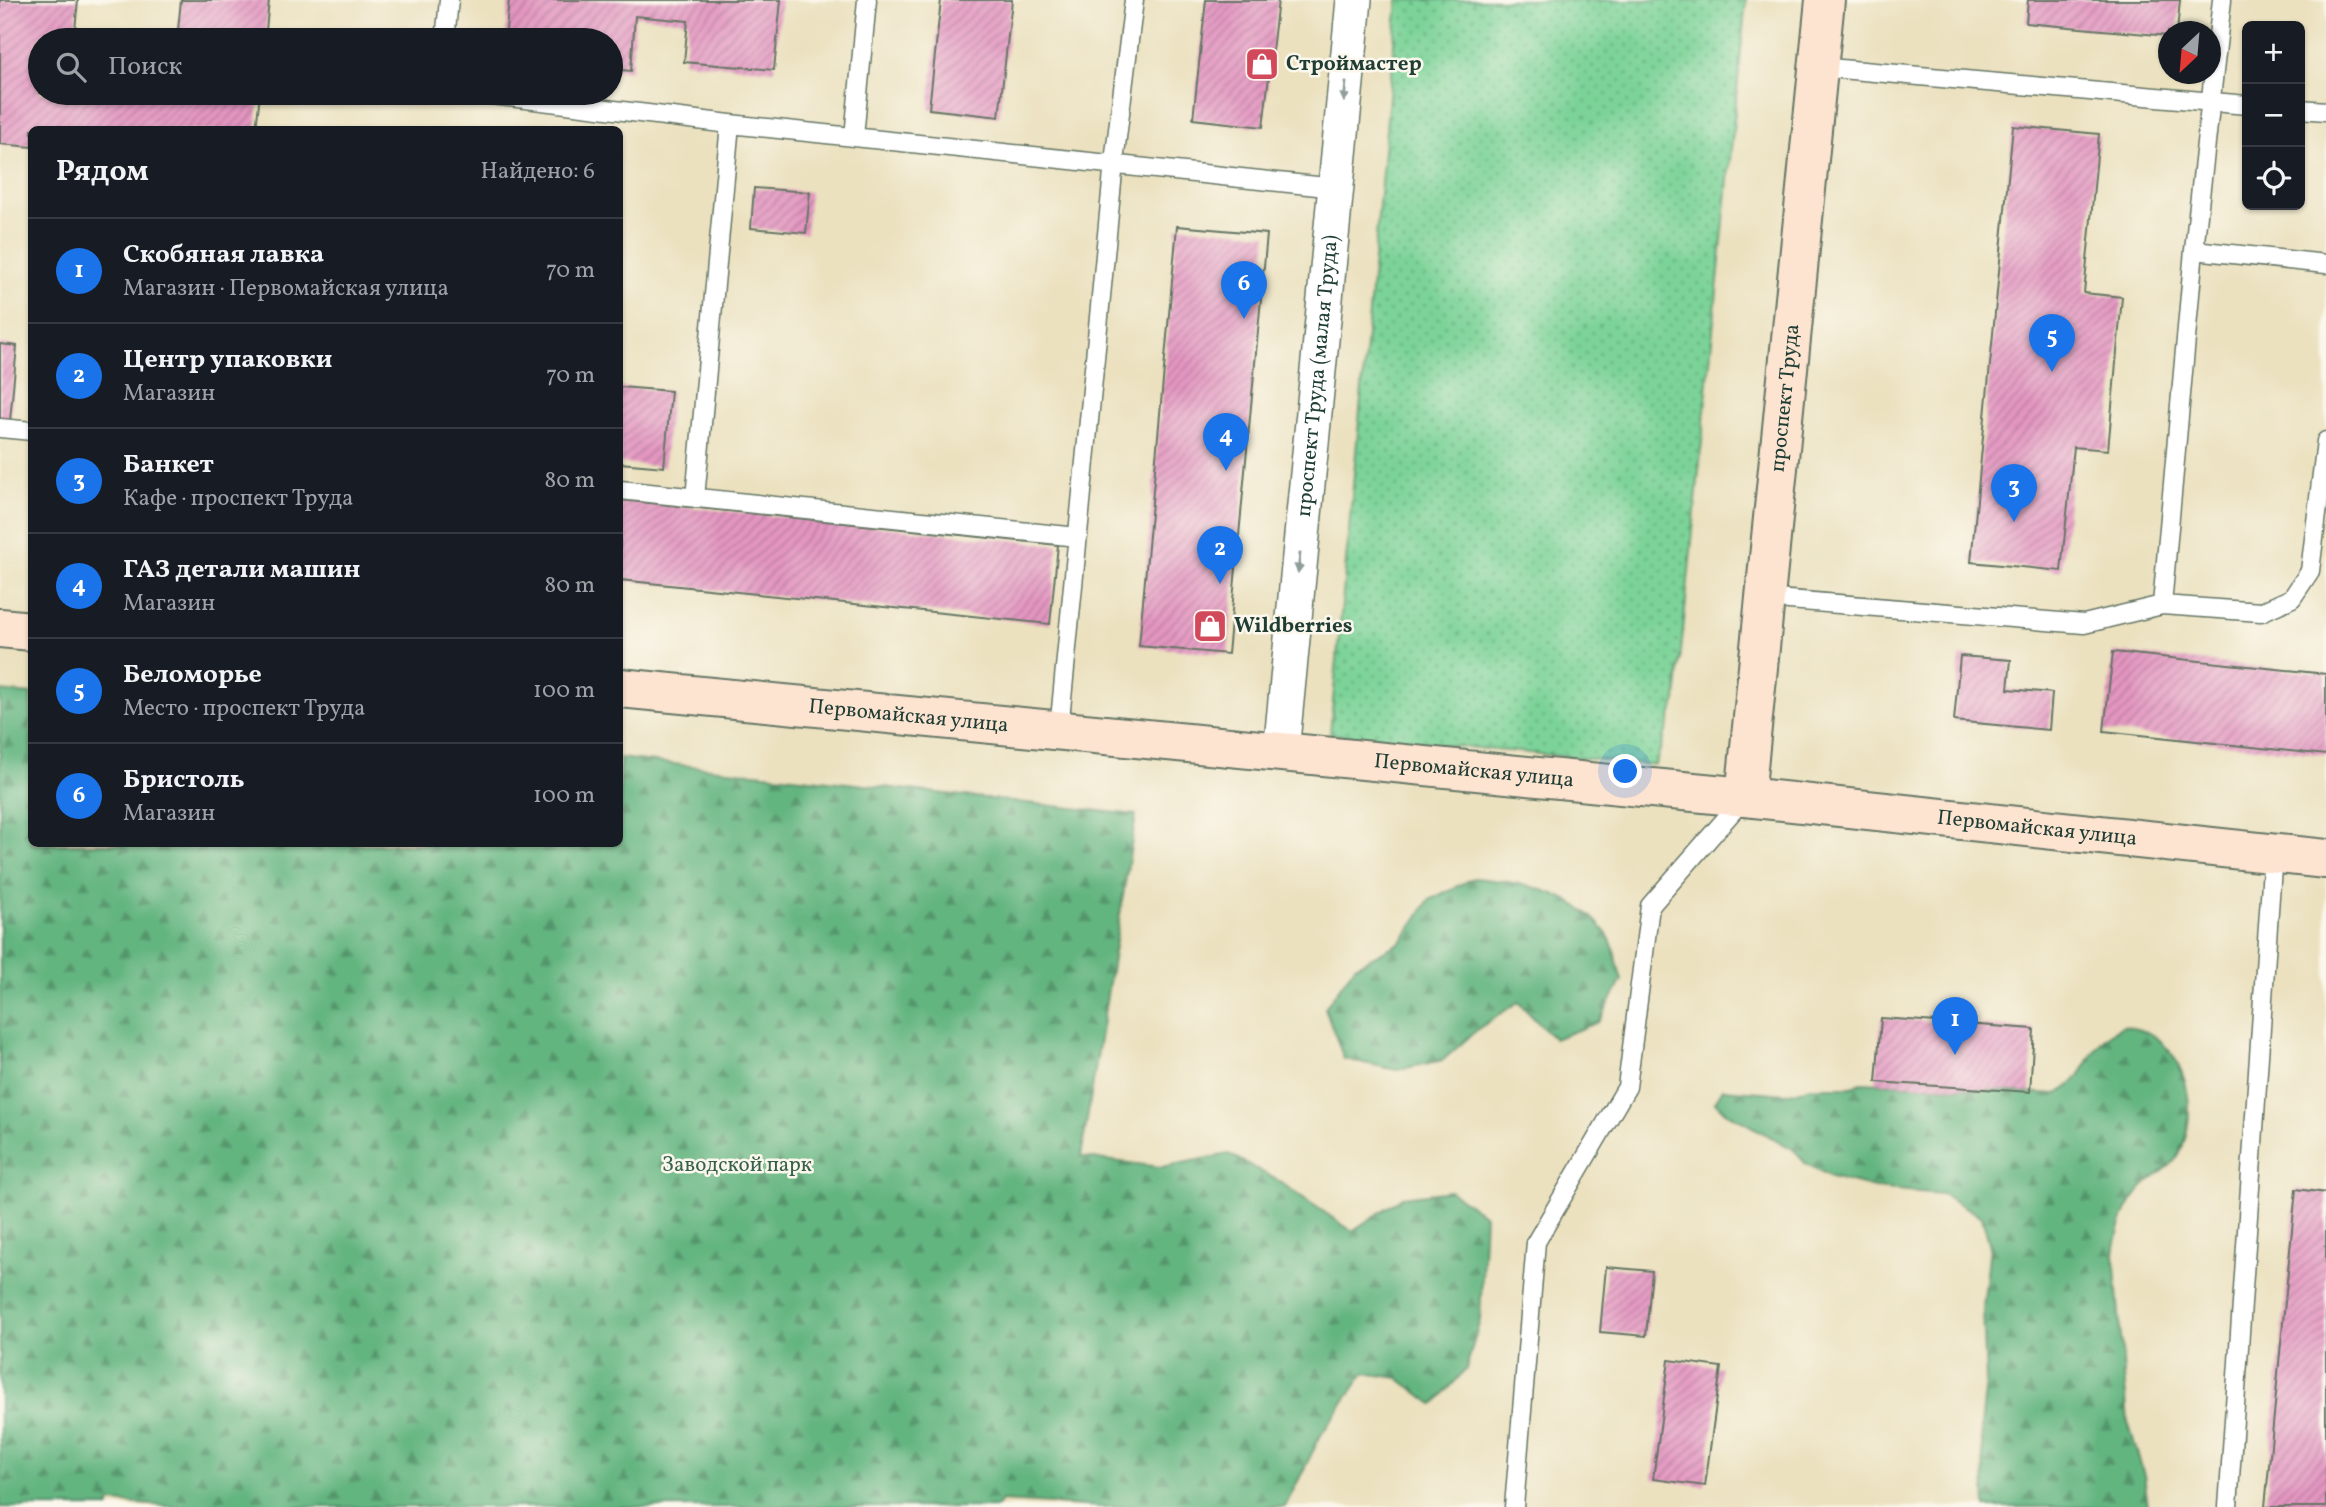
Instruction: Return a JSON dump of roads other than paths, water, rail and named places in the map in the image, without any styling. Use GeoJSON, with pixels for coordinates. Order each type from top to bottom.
{"type":"FeatureCollection","features":[{"type":"Feature","properties":{"kind":"street","name":"проспект Труда (малая Труда)"},"geometry":{"type":"LineString","coordinates":[[1281,752],[1354,0]]}},
{"type":"Feature","properties":{"kind":"street","name":"проспект Труда"},"geometry":{"type":"LineString","coordinates":[[1745,797],[1825,0]]}},
{"type":"Feature","properties":{"kind":"street"},"geometry":{"type":"LineString","coordinates":[[0,628],[28,631]]}},
{"type":"Feature","properties":{"kind":"street","name":"Первомайская улица"},"geometry":{"type":"LineString","coordinates":[[623,688],[1745,797],[2326,859]]}},
{"type":"Feature","properties":{"kind":"lane"},"geometry":{"type":"LineString","coordinates":[[446,28],[449,0]]}},
{"type":"Feature","properties":{"kind":"lane"},"geometry":{"type":"LineString","coordinates":[[854,137],[867,0]]}},
{"type":"Feature","properties":{"kind":"lane"},"geometry":{"type":"LineString","coordinates":[[1059,730],[1114,162],[1134,0]]}},
{"type":"Feature","properties":{"kind":"lane"},"geometry":{"type":"LineString","coordinates":[[2162,605],[2194,250],[2222,0]]}},
{"type":"Feature","properties":{"kind":"lane"},"geometry":{"type":"LineString","coordinates":[[1818,67],[2242,105]]}},
{"type":"Feature","properties":{"kind":"lane"},"geometry":{"type":"LineString","coordinates":[[574,105],[1336,188]]}},
{"type":"Feature","properties":{"kind":"lane"},"geometry":{"type":"LineString","coordinates":[[2305,109],[2326,111]]}},
{"type":"Feature","properties":{"kind":"lane"},"geometry":{"type":"LineString","coordinates":[[695,498],[730,124]]}},
{"type":"Feature","properties":{"kind":"lane"},"geometry":{"type":"LineString","coordinates":[[2194,250],[2326,264]]}},
{"type":"Feature","properties":{"kind":"lane"},"geometry":{"type":"LineString","coordinates":[[0,428],[28,431]]}},
{"type":"Feature","properties":{"kind":"lane"},"geometry":{"type":"LineString","coordinates":[[1765,598],[2084,624],[2162,605],[2261,612],[2292,598],[2310,571],[2326,440]]}},
{"type":"Feature","properties":{"kind":"lane"},"geometry":{"type":"LineString","coordinates":[[623,490],[1078,537]]}},
{"type":"Feature","properties":{"kind":"lane"},"geometry":{"type":"LineString","coordinates":[[1514,1507],[1536,1242],[1627,1087],[1650,906],[1745,797]]}},
{"type":"Feature","properties":{"kind":"lane"},"geometry":{"type":"LineString","coordinates":[[2228,1507],[2273,853]]}},
{"type":"Feature","properties":{"kind":"place","name":"Строймастер"},"geometry":{"type":"Point","coordinates":[1262,64]}},
{"type":"Feature","properties":{"kind":"place","name":"Бристоль"},"geometry":{"type":"Point","coordinates":[1244,319]}},
{"type":"Feature","properties":{"kind":"place","name":"Беломорье"},"geometry":{"type":"Point","coordinates":[2052,372]}},
{"type":"Feature","properties":{"kind":"place","name":"ГАЗ детали машин"},"geometry":{"type":"Point","coordinates":[1226,471]}},
{"type":"Feature","properties":{"kind":"place","name":"Банкет"},"geometry":{"type":"Point","coordinates":[2014,522]}},
{"type":"Feature","properties":{"kind":"place","name":"Центр упаковки"},"geometry":{"type":"Point","coordinates":[1220,584]}},
{"type":"Feature","properties":{"kind":"place","name":"Wildberries"},"geometry":{"type":"Point","coordinates":[1210,626]}},
{"type":"Feature","properties":{"kind":"place","name":"Скобяная лавка"},"geometry":{"type":"Point","coordinates":[1955,1055]}},
{"type":"Feature","properties":{"kind":"park label","name":"Заводской парк"},"geometry":{"type":"Point","coordinates":[737,1165]}}]}
